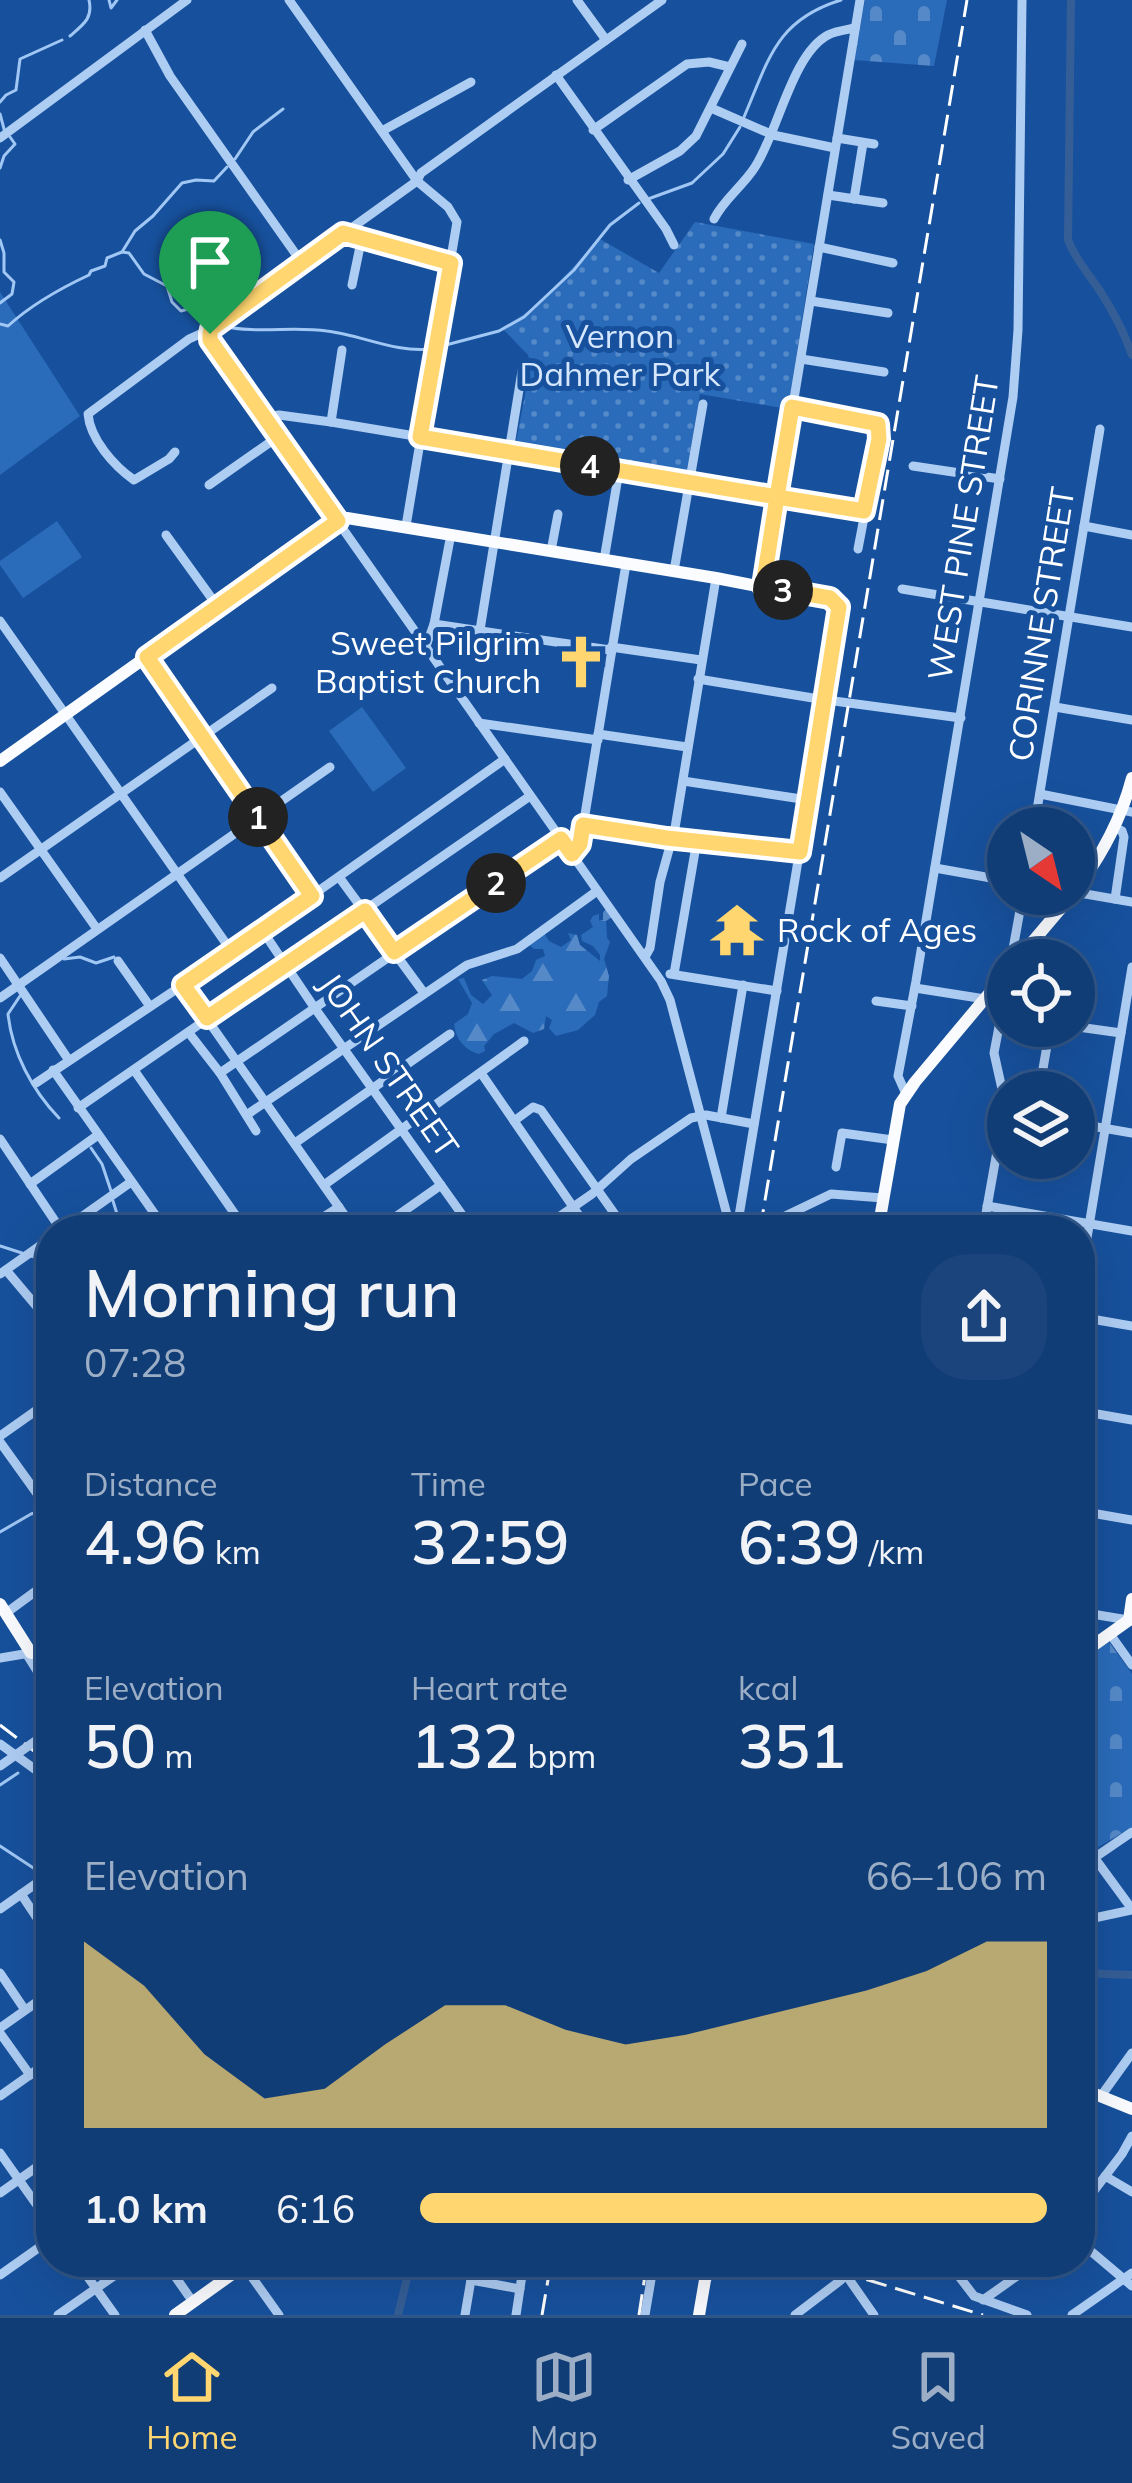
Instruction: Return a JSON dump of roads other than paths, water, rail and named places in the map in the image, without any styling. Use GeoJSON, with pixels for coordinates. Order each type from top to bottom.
{"type":"FeatureCollection","features":[{"type":"Feature","properties":{"kind":"main road"},"geometry":{"type":"LineString","coordinates":[[0,760],[338,521],[351,518],[835,601]]}},
{"type":"Feature","properties":{"kind":"main road"},"geometry":{"type":"LineString","coordinates":[[1095,863],[1127,811],[1132,778]]}},
{"type":"Feature","properties":{"kind":"main road"},"geometry":{"type":"LineString","coordinates":[[1032,939],[1054,915]]}},
{"type":"Feature","properties":{"kind":"main road"},"geometry":{"type":"LineString","coordinates":[[880,1215],[898,1108],[986,998]]}},
{"type":"Feature","properties":{"kind":"main road"},"geometry":{"type":"LineString","coordinates":[[1095,1644],[1131,1619],[1132,1599]]}},
{"type":"Feature","properties":{"kind":"main road"},"geometry":{"type":"LineString","coordinates":[[3,1608],[29,1653],[36,1653]]}},
{"type":"Feature","properties":{"kind":"main road"},"geometry":{"type":"LineString","coordinates":[[1095,2095],[1132,2109]]}},
{"type":"Feature","properties":{"kind":"main road"},"geometry":{"type":"LineString","coordinates":[[175,2315],[193,2307],[230,2277]]}},
{"type":"Feature","properties":{"kind":"main road"},"geometry":{"type":"LineString","coordinates":[[699,2315],[706,2277]]}},
{"type":"Feature","properties":{"kind":"street"},"geometry":{"type":"LineString","coordinates":[[0,139],[187,0]]}},
{"type":"Feature","properties":{"kind":"street"},"geometry":{"type":"LineString","coordinates":[[289,0],[417,181],[455,217],[406,526]]}},
{"type":"Feature","properties":{"kind":"street"},"geometry":{"type":"LineString","coordinates":[[578,0],[606,40]]}},
{"type":"Feature","properties":{"kind":"street"},"geometry":{"type":"LineString","coordinates":[[175,452],[134,480],[105,452],[87,417],[662,0]]}},
{"type":"Feature","properties":{"kind":"street"},"geometry":{"type":"LineString","coordinates":[[763,586],[860,0]]}},
{"type":"Feature","properties":{"kind":"street","name":"WEST PINE STREET"},"geometry":{"type":"LineString","coordinates":[[911,1088],[902,1060],[1016,365],[1022,0]]}},
{"type":"Feature","properties":{"kind":"street"},"geometry":{"type":"LineString","coordinates":[[714,219],[755,167],[773,135],[804,56],[830,34],[855,28]]}},
{"type":"Feature","properties":{"kind":"street"},"geometry":{"type":"LineString","coordinates":[[145,30],[170,76],[302,263]]}},
{"type":"Feature","properties":{"kind":"street"},"geometry":{"type":"LineString","coordinates":[[628,180],[689,144],[702,128],[742,44]]}},
{"type":"Feature","properties":{"kind":"street"},"geometry":{"type":"LineString","coordinates":[[593,130],[687,64],[710,62],[730,68]]}},
{"type":"Feature","properties":{"kind":"street"},"geometry":{"type":"LineString","coordinates":[[556,75],[674,245]]}},
{"type":"Feature","properties":{"kind":"street"},"geometry":{"type":"LineString","coordinates":[[382,131],[471,82]]}},
{"type":"Feature","properties":{"kind":"street"},"geometry":{"type":"LineString","coordinates":[[712,108],[773,135],[868,144],[854,199]]}},
{"type":"Feature","properties":{"kind":"street"},"geometry":{"type":"LineString","coordinates":[[828,195],[883,203]]}},
{"type":"Feature","properties":{"kind":"street"},"geometry":{"type":"LineString","coordinates":[[343,233],[451,263]]}},
{"type":"Feature","properties":{"kind":"street"},"geometry":{"type":"LineString","coordinates":[[352,285],[362,236]]}},
{"type":"Feature","properties":{"kind":"street"},"geometry":{"type":"LineString","coordinates":[[819,248],[893,262]]}},
{"type":"Feature","properties":{"kind":"street"},"geometry":{"type":"LineString","coordinates":[[811,301],[888,313]]}},
{"type":"Feature","properties":{"kind":"street"},"geometry":{"type":"LineString","coordinates":[[211,329],[210,340],[658,975],[670,1000],[731,1215]]}},
{"type":"Feature","properties":{"kind":"street"},"geometry":{"type":"LineString","coordinates":[[332,422],[342,350]]}},
{"type":"Feature","properties":{"kind":"street"},"geometry":{"type":"LineString","coordinates":[[801,359],[884,373]]}},
{"type":"Feature","properties":{"kind":"street"},"geometry":{"type":"LineString","coordinates":[[480,630],[524,365]]}},
{"type":"Feature","properties":{"kind":"street"},"geometry":{"type":"LineString","coordinates":[[674,571],[703,404]]}},
{"type":"Feature","properties":{"kind":"street"},"geometry":{"type":"LineString","coordinates":[[792,407],[878,424],[858,549]]}},
{"type":"Feature","properties":{"kind":"street"},"geometry":{"type":"LineString","coordinates":[[266,417],[332,422],[864,511]]}},
{"type":"Feature","properties":{"kind":"street","name":"CORINNE STREET"},"geometry":{"type":"LineString","coordinates":[[1038,807],[1100,429]]}},
{"type":"Feature","properties":{"kind":"street"},"geometry":{"type":"LineString","coordinates":[[209,485],[279,436]]}},
{"type":"Feature","properties":{"kind":"street"},"geometry":{"type":"LineString","coordinates":[[913,466],[1000,479]]}},
{"type":"Feature","properties":{"kind":"street"},"geometry":{"type":"LineString","coordinates":[[604,560],[619,471]]}},
{"type":"Feature","properties":{"kind":"street"},"geometry":{"type":"LineString","coordinates":[[551,551],[558,514]]}},
{"type":"Feature","properties":{"kind":"street"},"geometry":{"type":"LineString","coordinates":[[1084,526],[1132,535]]}},
{"type":"Feature","properties":{"kind":"street"},"geometry":{"type":"LineString","coordinates":[[425,646],[434,624],[451,534]]}},
{"type":"Feature","properties":{"kind":"street"},"geometry":{"type":"LineString","coordinates":[[166,536],[218,607]]}},
{"type":"Feature","properties":{"kind":"street"},"geometry":{"type":"LineString","coordinates":[[572,854],[580,844],[626,563]]}},
{"type":"Feature","properties":{"kind":"street"},"geometry":{"type":"LineString","coordinates":[[645,957],[672,839],[716,578]]}},
{"type":"Feature","properties":{"kind":"street"},"geometry":{"type":"LineString","coordinates":[[902,589],[1132,628]]}},
{"type":"Feature","properties":{"kind":"street"},"geometry":{"type":"LineString","coordinates":[[736,1215],[839,614],[835,601]]}},
{"type":"Feature","properties":{"kind":"street"},"geometry":{"type":"LineString","coordinates":[[0,621],[232,952]]}},
{"type":"Feature","properties":{"kind":"street"},"geometry":{"type":"LineString","coordinates":[[434,624],[701,660]]}},
{"type":"Feature","properties":{"kind":"street"},"geometry":{"type":"LineString","coordinates":[[147,657],[312,896]]}},
{"type":"Feature","properties":{"kind":"street"},"geometry":{"type":"LineString","coordinates":[[698,679],[961,718]]}},
{"type":"Feature","properties":{"kind":"street"},"geometry":{"type":"LineString","coordinates":[[0,878],[272,688]]}},
{"type":"Feature","properties":{"kind":"street"},"geometry":{"type":"LineString","coordinates":[[1055,707],[1132,720]]}},
{"type":"Feature","properties":{"kind":"street"},"geometry":{"type":"LineString","coordinates":[[479,723],[687,747]]}},
{"type":"Feature","properties":{"kind":"street"},"geometry":{"type":"LineString","coordinates":[[36,1083],[232,952],[505,759]]}},
{"type":"Feature","properties":{"kind":"street"},"geometry":{"type":"LineString","coordinates":[[0,998],[330,767]]}},
{"type":"Feature","properties":{"kind":"street"},"geometry":{"type":"LineString","coordinates":[[682,781],[808,800]]}},
{"type":"Feature","properties":{"kind":"street"},"geometry":{"type":"LineString","coordinates":[[0,792],[97,929]]}},
{"type":"Feature","properties":{"kind":"street"},"geometry":{"type":"LineString","coordinates":[[1040,794],[1127,811]]}},
{"type":"Feature","properties":{"kind":"street"},"geometry":{"type":"LineString","coordinates":[[78,1108],[530,796]]}},
{"type":"Feature","properties":{"kind":"street"},"geometry":{"type":"LineString","coordinates":[[583,825],[800,852]]}},
{"type":"Feature","properties":{"kind":"street"},"geometry":{"type":"LineString","coordinates":[[1114,898],[1124,839],[1115,828]]}},
{"type":"Feature","properties":{"kind":"street"},"geometry":{"type":"LineString","coordinates":[[220,1073],[561,839]]}},
{"type":"Feature","properties":{"kind":"street"},"geometry":{"type":"LineString","coordinates":[[674,974],[697,840]]}},
{"type":"Feature","properties":{"kind":"street"},"geometry":{"type":"LineString","coordinates":[[935,868],[987,877]]}},
{"type":"Feature","properties":{"kind":"street"},"geometry":{"type":"LineString","coordinates":[[339,877],[424,993]]}},
{"type":"Feature","properties":{"kind":"street"},"geometry":{"type":"LineString","coordinates":[[248,1114],[466,965],[517,949],[597,891]]}},
{"type":"Feature","properties":{"kind":"street"},"geometry":{"type":"LineString","coordinates":[[1095,896],[1132,902]]}},
{"type":"Feature","properties":{"kind":"street","name":"JOHN STREET"},"geometry":{"type":"LineString","coordinates":[[262,930],[462,1215]]}},
{"type":"Feature","properties":{"kind":"street"},"geometry":{"type":"LineString","coordinates":[[0,958],[68,1059]]}},
{"type":"Feature","properties":{"kind":"street"},"geometry":{"type":"LineString","coordinates":[[118,961],[149,1005]]}},
{"type":"Feature","properties":{"kind":"street"},"geometry":{"type":"LineString","coordinates":[[1091,1215],[1132,969]]}},
{"type":"Feature","properties":{"kind":"street"},"geometry":{"type":"LineString","coordinates":[[658,975],[777,992]]}},
{"type":"Feature","properties":{"kind":"street"},"geometry":{"type":"LineString","coordinates":[[183,985],[345,1215]]}},
{"type":"Feature","properties":{"kind":"street"},"geometry":{"type":"LineString","coordinates":[[721,1118],[743,985]]}},
{"type":"Feature","properties":{"kind":"street"},"geometry":{"type":"LineString","coordinates":[[915,988],[986,998]]}},
{"type":"Feature","properties":{"kind":"street"},"geometry":{"type":"LineString","coordinates":[[875,1000],[912,1006]]}},
{"type":"Feature","properties":{"kind":"street"},"geometry":{"type":"LineString","coordinates":[[1095,1030],[1121,1034]]}},
{"type":"Feature","properties":{"kind":"street"},"geometry":{"type":"LineString","coordinates":[[189,1033],[256,1131]]}},
{"type":"Feature","properties":{"kind":"street"},"geometry":{"type":"LineString","coordinates":[[295,1144],[450,1034]]}},
{"type":"Feature","properties":{"kind":"street"},"geometry":{"type":"LineString","coordinates":[[324,1185],[524,1041]]}},
{"type":"Feature","properties":{"kind":"street"},"geometry":{"type":"LineString","coordinates":[[53,1070],[155,1215]]}},
{"type":"Feature","properties":{"kind":"street"},"geometry":{"type":"LineString","coordinates":[[134,1070],[236,1215]]}},
{"type":"Feature","properties":{"kind":"street"},"geometry":{"type":"LineString","coordinates":[[481,1073],[579,1215]]}},
{"type":"Feature","properties":{"kind":"street"},"geometry":{"type":"LineString","coordinates":[[514,1120],[533,1107],[541,1110],[615,1215]]}},
{"type":"Feature","properties":{"kind":"street"},"geometry":{"type":"LineString","coordinates":[[562,1215],[631,1159],[700,1114],[754,1124]]}},
{"type":"Feature","properties":{"kind":"street"},"geometry":{"type":"LineString","coordinates":[[1095,1127],[1132,1133]]}},
{"type":"Feature","properties":{"kind":"street"},"geometry":{"type":"LineString","coordinates":[[836,1167],[842,1132],[893,1139]]}},
{"type":"Feature","properties":{"kind":"street"},"geometry":{"type":"LineString","coordinates":[[30,1184],[98,1135]]}},
{"type":"Feature","properties":{"kind":"street"},"geometry":{"type":"LineString","coordinates":[[0,1139],[52,1215]]}},
{"type":"Feature","properties":{"kind":"street"},"geometry":{"type":"LineString","coordinates":[[986,1215],[992,1179]]}},
{"type":"Feature","properties":{"kind":"street"},"geometry":{"type":"LineString","coordinates":[[84,1215],[131,1182]]}},
{"type":"Feature","properties":{"kind":"street"},"geometry":{"type":"LineString","coordinates":[[398,1215],[441,1185]]}},
{"type":"Feature","properties":{"kind":"street"},"geometry":{"type":"LineString","coordinates":[[786,1215],[831,1193],[883,1198]]}},
{"type":"Feature","properties":{"kind":"street"},"geometry":{"type":"LineString","coordinates":[[987,1206],[1042,1215]]}},
{"type":"Feature","properties":{"kind":"street"},"geometry":{"type":"LineString","coordinates":[[326,1215],[339,1207]]}},
{"type":"Feature","properties":{"kind":"street"},"geometry":{"type":"LineString","coordinates":[[1095,1224],[1132,1231]]}},
{"type":"Feature","properties":{"kind":"street"},"geometry":{"type":"LineString","coordinates":[[36,1249],[3,1272],[22,1286],[36,1305]]}},
{"type":"Feature","properties":{"kind":"street"},"geometry":{"type":"LineString","coordinates":[[1095,1320],[1132,1326]]}},
{"type":"Feature","properties":{"kind":"street"},"geometry":{"type":"LineString","coordinates":[[36,1411],[0,1439],[36,1491]]}},
{"type":"Feature","properties":{"kind":"street"},"geometry":{"type":"LineString","coordinates":[[1095,1414],[1132,1420]]}},
{"type":"Feature","properties":{"kind":"street"},"geometry":{"type":"LineString","coordinates":[[1095,1514],[1132,1520]]}},
{"type":"Feature","properties":{"kind":"street"},"geometry":{"type":"LineString","coordinates":[[3,1608],[36,1589]]}},
{"type":"Feature","properties":{"kind":"street"},"geometry":{"type":"LineString","coordinates":[[1095,1614],[1131,1619]]}},
{"type":"Feature","properties":{"kind":"street"},"geometry":{"type":"LineString","coordinates":[[1110,1634],[1132,1665]]}},
{"type":"Feature","properties":{"kind":"street"},"geometry":{"type":"LineString","coordinates":[[0,1658],[29,1653],[36,1671]]}},
{"type":"Feature","properties":{"kind":"street"},"geometry":{"type":"LineString","coordinates":[[0,1766],[36,1741]]}},
{"type":"Feature","properties":{"kind":"street"},"geometry":{"type":"LineString","coordinates":[[0,1744],[36,1770]]}},
{"type":"Feature","properties":{"kind":"street"},"geometry":{"type":"LineString","coordinates":[[1095,1857],[1132,1832]]}},
{"type":"Feature","properties":{"kind":"street"},"geometry":{"type":"LineString","coordinates":[[1095,1859],[1132,1910],[1095,1919]]}},
{"type":"Feature","properties":{"kind":"street"},"geometry":{"type":"LineString","coordinates":[[0,1909],[36,1883]]}},
{"type":"Feature","properties":{"kind":"street"},"geometry":{"type":"LineString","coordinates":[[20,1894],[36,1917]]}},
{"type":"Feature","properties":{"kind":"street"},"geometry":{"type":"LineString","coordinates":[[0,1973],[26,2010]]}},
{"type":"Feature","properties":{"kind":"street"},"geometry":{"type":"LineString","coordinates":[[30,2075],[0,2030],[36,2003]]}},
{"type":"Feature","properties":{"kind":"street"},"geometry":{"type":"LineString","coordinates":[[1101,2096],[1132,2053]]}},
{"type":"Feature","properties":{"kind":"street"},"geometry":{"type":"LineString","coordinates":[[0,2096],[36,2072]]}},
{"type":"Feature","properties":{"kind":"street"},"geometry":{"type":"LineString","coordinates":[[1095,2190],[1132,2136]]}},
{"type":"Feature","properties":{"kind":"street"},"geometry":{"type":"LineString","coordinates":[[0,2152],[36,2204]]}},
{"type":"Feature","properties":{"kind":"street"},"geometry":{"type":"LineString","coordinates":[[0,2193],[36,2167]]}},
{"type":"Feature","properties":{"kind":"street"},"geometry":{"type":"LineString","coordinates":[[1105,2176],[1132,2192]]}},
{"type":"Feature","properties":{"kind":"street"},"geometry":{"type":"LineString","coordinates":[[0,2276],[36,2250]]}},
{"type":"Feature","properties":{"kind":"street"},"geometry":{"type":"LineString","coordinates":[[1072,2315],[1130,2279],[1095,2253]]}},
{"type":"Feature","properties":{"kind":"street"},"geometry":{"type":"LineString","coordinates":[[88,2277],[115,2315]]}},
{"type":"Feature","properties":{"kind":"street"},"geometry":{"type":"LineString","coordinates":[[58,2315],[112,2277]]}},
{"type":"Feature","properties":{"kind":"street"},"geometry":{"type":"LineString","coordinates":[[174,2277],[193,2307]]}},
{"type":"Feature","properties":{"kind":"street"},"geometry":{"type":"LineString","coordinates":[[254,2277],[279,2315]]}},
{"type":"Feature","properties":{"kind":"street"},"geometry":{"type":"LineString","coordinates":[[465,2315],[472,2277]]}},
{"type":"Feature","properties":{"kind":"street"},"geometry":{"type":"LineString","coordinates":[[516,2315],[522,2277]]}},
{"type":"Feature","properties":{"kind":"street"},"geometry":{"type":"LineString","coordinates":[[645,2315],[651,2277]]}},
{"type":"Feature","properties":{"kind":"street"},"geometry":{"type":"LineString","coordinates":[[795,2315],[843,2277]]}},
{"type":"Feature","properties":{"kind":"street"},"geometry":{"type":"LineString","coordinates":[[847,2277],[874,2315]]}},
{"type":"Feature","properties":{"kind":"street"},"geometry":{"type":"LineString","coordinates":[[959,2277],[972,2295],[1027,2315]]}},
{"type":"Feature","properties":{"kind":"street"},"geometry":{"type":"LineString","coordinates":[[983,2300],[1016,2277]]}},
{"type":"Feature","properties":{"kind":"street"},"geometry":{"type":"LineString","coordinates":[[471,2280],[520,2289]]}},
{"type":"Feature","properties":{"kind":"waterway"},"geometry":{"type":"LineString","coordinates":[[70,36],[88,16],[89,0]]}},
{"type":"Feature","properties":{"kind":"waterway"},"geometry":{"type":"LineString","coordinates":[[109,0],[111,8],[117,0]]}},
{"type":"Feature","properties":{"kind":"waterway"},"geometry":{"type":"LineString","coordinates":[[744,117],[769,60],[788,31],[819,8],[841,0]]}},
{"type":"Feature","properties":{"kind":"waterway"},"geometry":{"type":"LineString","coordinates":[[1071,0],[1068,240],[1114,314],[1132,355]]}},
{"type":"Feature","properties":{"kind":"waterway"},"geometry":{"type":"LineString","coordinates":[[0,102],[16,90],[20,59],[62,40]]}},
{"type":"Feature","properties":{"kind":"waterway"},"geometry":{"type":"LineString","coordinates":[[235,159],[253,132],[283,109]]}},
{"type":"Feature","properties":{"kind":"waterway"},"geometry":{"type":"LineString","coordinates":[[0,114],[4,129]]}},
{"type":"Feature","properties":{"kind":"waterway"},"geometry":{"type":"LineString","coordinates":[[648,199],[692,183],[723,154],[740,127]]}},
{"type":"Feature","properties":{"kind":"waterway"},"geometry":{"type":"LineString","coordinates":[[0,168],[15,144],[10,137]]}},
{"type":"Feature","properties":{"kind":"waterway"},"geometry":{"type":"LineString","coordinates":[[0,324],[8,326],[46,298],[105,266],[107,258],[122,252],[135,231],[182,183],[214,181],[227,167]]}},
{"type":"Feature","properties":{"kind":"waterway"},"geometry":{"type":"LineString","coordinates":[[442,346],[499,331],[524,317],[574,270],[610,225],[639,203]]}},
{"type":"Feature","properties":{"kind":"waterway"},"geometry":{"type":"LineString","coordinates":[[0,240],[4,272],[14,282],[12,294],[0,303]]}},
{"type":"Feature","properties":{"kind":"waterway"},"geometry":{"type":"LineString","coordinates":[[122,252],[129,253],[144,274],[167,286],[181,311],[199,306],[212,322]]}},
{"type":"Feature","properties":{"kind":"waterway"},"geometry":{"type":"LineString","coordinates":[[222,326],[327,331],[430,349]]}},
{"type":"Feature","properties":{"kind":"waterway"},"geometry":{"type":"LineString","coordinates":[[64,959],[80,957],[96,963],[114,957]]}},
{"type":"Feature","properties":{"kind":"waterway"},"geometry":{"type":"LineString","coordinates":[[20,996],[8,1014],[14,1042],[32,1083],[59,1118]]}},
{"type":"Feature","properties":{"kind":"waterway"},"geometry":{"type":"LineString","coordinates":[[91,1148],[111,1191]]}},
{"type":"Feature","properties":{"kind":"waterway"},"geometry":{"type":"LineString","coordinates":[[113,1201],[117,1215]]}},
{"type":"Feature","properties":{"kind":"waterway"},"geometry":{"type":"LineString","coordinates":[[0,1246],[22,1253]]}},
{"type":"Feature","properties":{"kind":"waterway"},"geometry":{"type":"LineString","coordinates":[[31,1256],[36,1258]]}},
{"type":"Feature","properties":{"kind":"waterway"},"geometry":{"type":"LineString","coordinates":[[0,1532],[36,1512]]}},
{"type":"Feature","properties":{"kind":"waterway"},"geometry":{"type":"LineString","coordinates":[[0,1785],[18,1773]]}},
{"type":"Feature","properties":{"kind":"waterway"},"geometry":{"type":"LineString","coordinates":[[0,1846],[36,1870]]}},
{"type":"Feature","properties":{"kind":"waterway"},"geometry":{"type":"LineString","coordinates":[[1095,1974],[1132,1975]]}},
{"type":"Feature","properties":{"kind":"waterway"},"geometry":{"type":"LineString","coordinates":[[398,2315],[407,2277]]}},
{"type":"Feature","properties":{"kind":"railway"},"geometry":{"type":"LineString","coordinates":[[763,1215],[967,0]]}},
{"type":"Feature","properties":{"kind":"railway"},"geometry":{"type":"LineString","coordinates":[[0,1725],[36,1753]]}},
{"type":"Feature","properties":{"kind":"railway"},"geometry":{"type":"LineString","coordinates":[[542,2315],[548,2277]]}},
{"type":"Feature","properties":{"kind":"railway"},"geometry":{"type":"LineString","coordinates":[[639,2315],[645,2277]]}},
{"type":"Feature","properties":{"kind":"railway"},"geometry":{"type":"LineString","coordinates":[[858,2277],[983,2315]]}},
{"type":"Feature","properties":{"kind":"place","name":"Sweet Pilgrim Baptist Church"},"geometry":{"type":"Point","coordinates":[581,662]}},
{"type":"Feature","properties":{"kind":"place","name":"Rock of Ages"},"geometry":{"type":"Point","coordinates":[737,930]}},
{"type":"Feature","properties":{"kind":"park label","name":"Vernon Dahmer Park"},"geometry":{"type":"Point","coordinates":[620,355]}}]}
